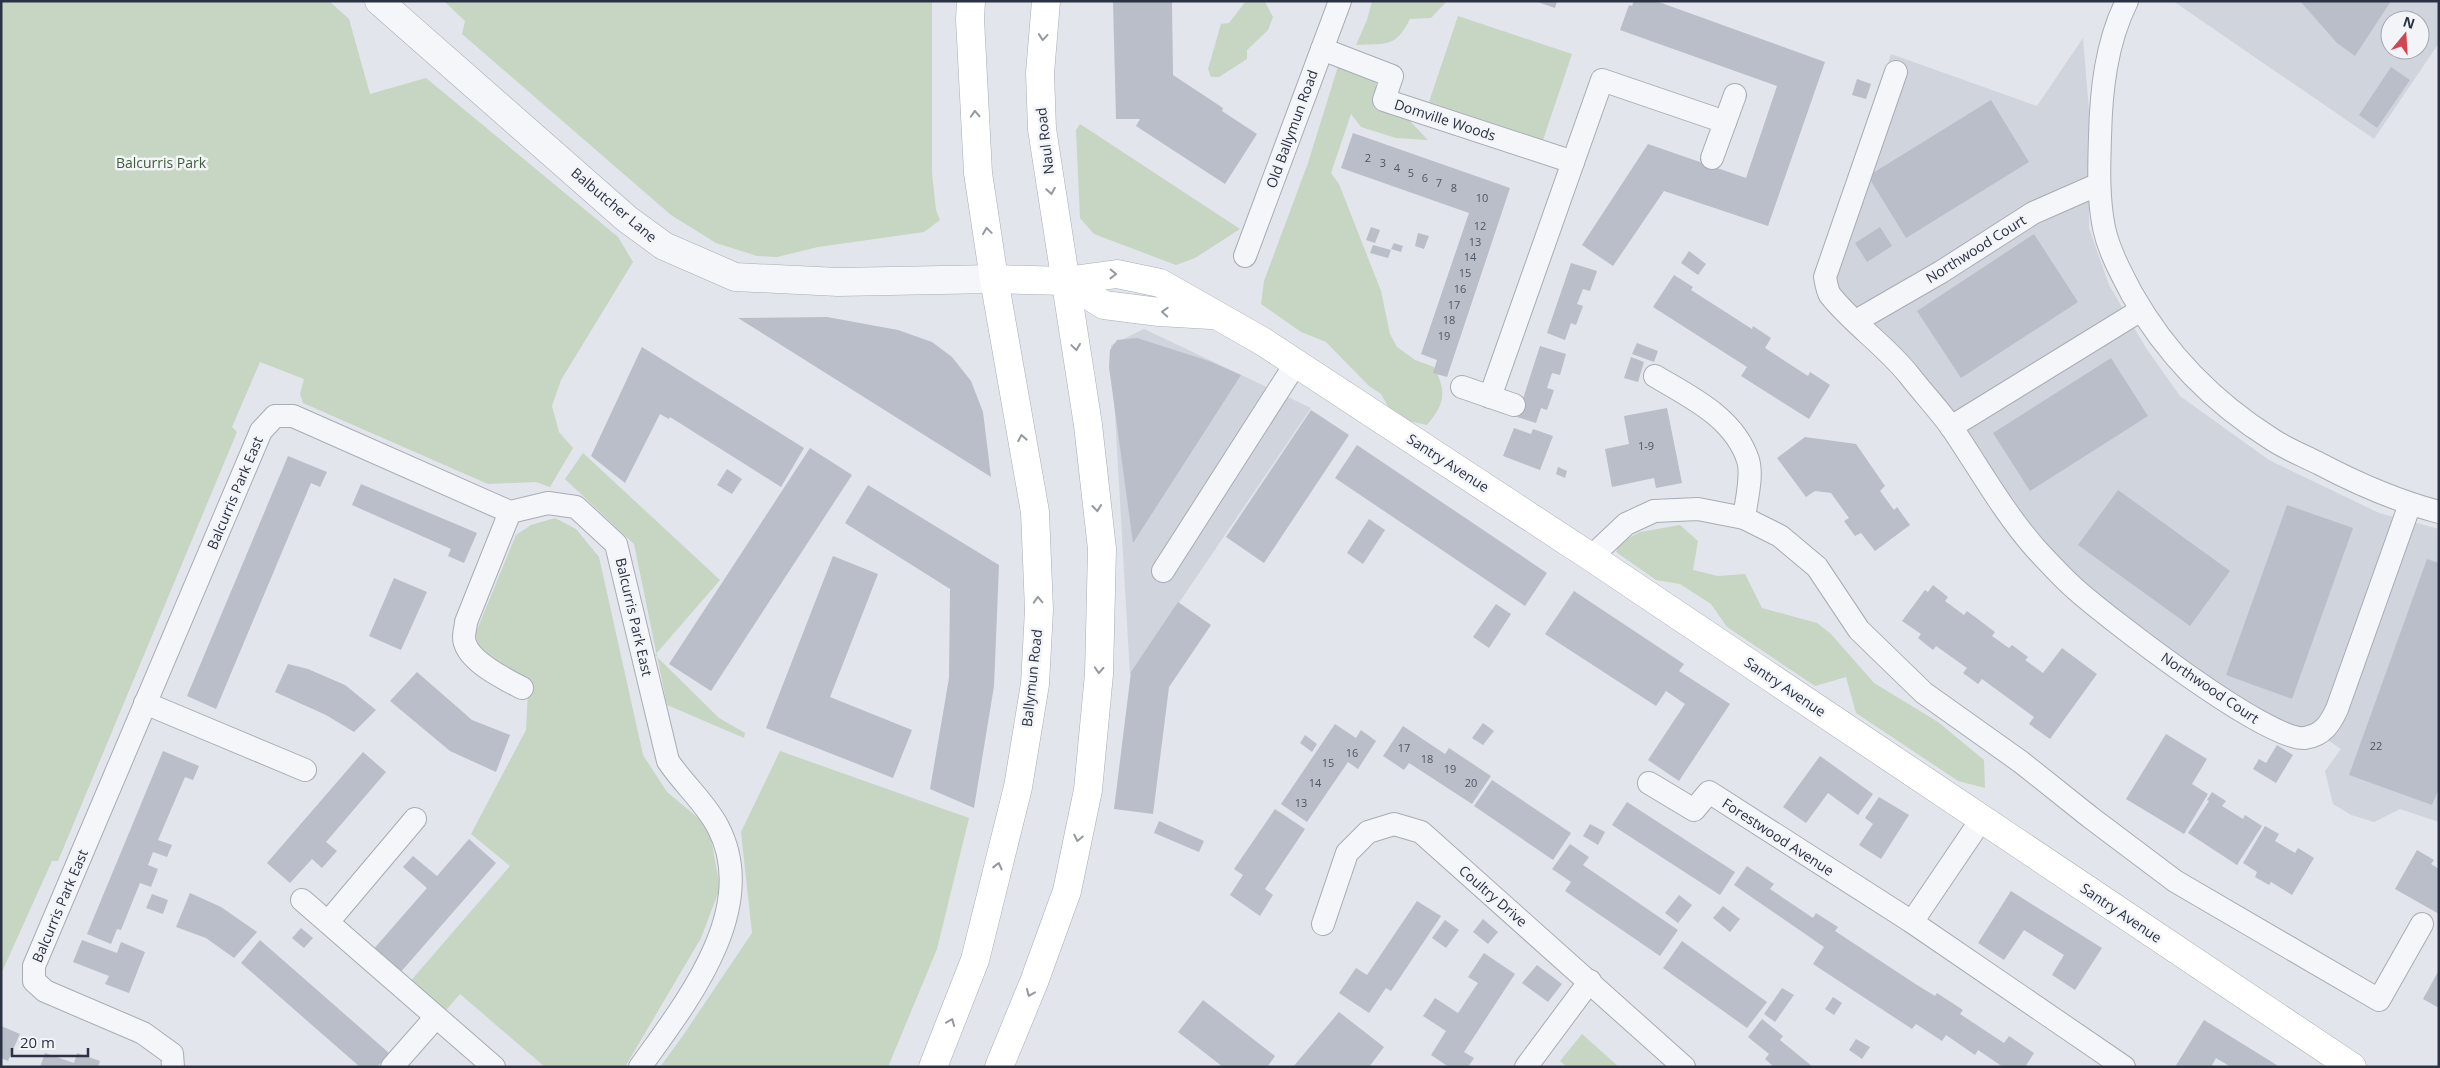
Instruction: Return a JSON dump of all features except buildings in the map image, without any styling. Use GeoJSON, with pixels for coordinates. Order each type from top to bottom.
{"type":"FeatureCollection","features":[{"type":"Feature","properties":{"kind":"main road"},"geometry":{"type":"LineString","coordinates":[[971,1],[970,19],[978,173],[994,279]]}},
{"type":"Feature","properties":{"kind":"main road","name":"Naul Road"},"geometry":{"type":"LineString","coordinates":[[1046,1],[1040,73],[1042,129],[1065,281]]}},
{"type":"Feature","properties":{"kind":"main road","name":"Santry Avenue"},"geometry":{"type":"LineString","coordinates":[[994,279],[1065,281],[1104,305],[1159,312],[1214,315],[1262,341],[1591,557],[2352,1067]]}},
{"type":"Feature","properties":{"kind":"main road","name":"Ballymun Road"},"geometry":{"type":"LineString","coordinates":[[933,1067],[975,960],[1018,787],[1035,684],[1038,610],[1035,512],[994,279]]}},
{"type":"Feature","properties":{"kind":"main road"},"geometry":{"type":"LineString","coordinates":[[999,1067],[1034,982],[1067,891],[1088,790],[1099,674],[1102,549],[1088,425],[1065,281]]}},
{"type":"Feature","properties":{"kind":"street","name":"Balbutcher Lane"},"geometry":{"type":"LineString","coordinates":[[379,1],[628,219],[664,246],[735,277],[838,282],[994,279]]}},
{"type":"Feature","properties":{"kind":"street","name":"Old Ballymun Road"},"geometry":{"type":"LineString","coordinates":[[1245,256],[1340,1]]}},
{"type":"Feature","properties":{"kind":"street"},"geometry":{"type":"LineString","coordinates":[[2127,1],[2107,55],[2100,112],[2099,184],[2104,229],[2119,269],[2141,310],[2168,349],[2219,401],[2273,440],[2354,482],[2410,504],[2439,512]]}},
{"type":"Feature","properties":{"kind":"street","name":"Domville Woods"},"geometry":{"type":"LineString","coordinates":[[1322,49],[1392,76],[1384,100],[1573,162]]}},
{"type":"Feature","properties":{"kind":"street","name":"Northwood Court"},"geometry":{"type":"LineString","coordinates":[[1896,72],[1824,277],[1829,293],[1897,360],[1951,427],[1991,488],[2035,547],[2073,587],[2126,631],[2263,725],[2286,735],[2304,738],[2319,734],[2330,724],[2337,709],[2410,504]]}},
{"type":"Feature","properties":{"kind":"street"},"geometry":{"type":"LineString","coordinates":[[1490,397],[1602,80],[1725,122]]}},
{"type":"Feature","properties":{"kind":"street"},"geometry":{"type":"LineString","coordinates":[[1712,158],[1735,95]]}},
{"type":"Feature","properties":{"kind":"street","name":"Northwood Court"},"geometry":{"type":"LineString","coordinates":[[1856,321],[1941,272],[2033,213],[2099,184]]}},
{"type":"Feature","properties":{"kind":"street"},"geometry":{"type":"LineString","coordinates":[[1951,427],[2141,310]]}},
{"type":"Feature","properties":{"kind":"street"},"geometry":{"type":"LineString","coordinates":[[1163,571],[1296,364]]}},
{"type":"Feature","properties":{"kind":"street"},"geometry":{"type":"LineString","coordinates":[[1655,376],[1696,400],[1722,419],[1737,438],[1748,461],[1744,518]]}},
{"type":"Feature","properties":{"kind":"street"},"geometry":{"type":"LineString","coordinates":[[1462,388],[1514,405]]}},
{"type":"Feature","properties":{"kind":"street","name":"Balcurris Park East"},"geometry":{"type":"LineString","coordinates":[[174,1067],[172,1054],[143,1033],[45,991],[34,981],[34,966],[261,431],[275,416],[293,416],[510,512],[548,503],[576,507],[616,544],[668,762],[682,782],[704,802],[719,829],[731,862],[732,893],[724,924],[714,950],[683,1008],[640,1067]]}},
{"type":"Feature","properties":{"kind":"street"},"geometry":{"type":"LineString","coordinates":[[1591,557],[1626,524],[1654,511],[1698,509],[1744,518],[1780,536],[1817,567],[1859,630],[1924,693],[2021,762],[2175,882],[2379,1000],[2422,924]]}},
{"type":"Feature","properties":{"kind":"street"},"geometry":{"type":"LineString","coordinates":[[510,512],[466,622],[463,639],[472,654],[492,673],[522,688]]}},
{"type":"Feature","properties":{"kind":"street"},"geometry":{"type":"LineString","coordinates":[[146,703],[305,770]]}},
{"type":"Feature","properties":{"kind":"street","name":"Forestwood Avenue"},"geometry":{"type":"LineString","coordinates":[[1649,783],[1694,810],[1709,792],[1912,922],[2124,1067]]}},
{"type":"Feature","properties":{"kind":"street"},"geometry":{"type":"LineString","coordinates":[[328,922],[415,819]]}},
{"type":"Feature","properties":{"kind":"street"},"geometry":{"type":"LineString","coordinates":[[1912,922],[1981,820]]}},
{"type":"Feature","properties":{"kind":"street","name":"Coultry Drive"},"geometry":{"type":"LineString","coordinates":[[1323,924],[1347,853],[1368,832],[1394,824],[1421,832],[1684,1067]]}},
{"type":"Feature","properties":{"kind":"street"},"geometry":{"type":"LineString","coordinates":[[302,900],[494,1067]]}},
{"type":"Feature","properties":{"kind":"street"},"geometry":{"type":"LineString","coordinates":[[1526,1067],[1590,981]]}},
{"type":"Feature","properties":{"kind":"street"},"geometry":{"type":"LineString","coordinates":[[392,1067],[436,1017]]}},
{"type":"Feature","properties":{"kind":"shaded area"},"geometry":{"type":"Polygon","coordinates":[[[2173,1],[2439,1],[2439,43],[2430,56],[2430,10],[2380,10],[2380,60],[2427,60],[2374,139],[2173,1]]]}},
{"type":"Feature","properties":{"kind":"shaded area"},"geometry":{"type":"Polygon","coordinates":[[[2083,38],[2089,110],[2089,228],[2109,285],[2146,348],[2180,396],[2269,460],[2379,513],[2439,529],[2439,822],[2400,809],[2374,822],[2351,815],[2333,804],[2325,771],[2341,749],[2319,734],[2286,735],[2073,587],[1825,277],[1891,54],[2037,106],[2083,38]]]}},
{"type":"Feature","properties":{"kind":"shaded area"},"geometry":{"type":"Polygon","coordinates":[[[1144,329],[1311,408],[1130,675],[1111,345],[1144,329]]]}},
{"type":"Feature","properties":{"kind":"green space","name":"Balcurris Park"},"geometry":{"type":"Polygon","coordinates":[[[1,1],[329,1],[349,19],[370,94],[426,78],[618,237],[633,262],[561,380],[552,406],[559,432],[573,448],[550,487],[536,482],[488,484],[303,403],[300,394],[304,379],[260,362],[232,427],[237,432],[58,861],[52,861],[1,974],[1,1]]]}},
{"type":"Feature","properties":{"kind":"green space"},"geometry":{"type":"Polygon","coordinates":[[[444,1],[932,1],[932,173],[936,210],[940,220],[924,232],[818,247],[777,257],[757,256],[716,243],[671,215],[462,34],[465,21],[444,1]]]}},
{"type":"Feature","properties":{"kind":"green space"},"geometry":{"type":"Polygon","coordinates":[[[1246,1],[1265,2],[1273,17],[1268,30],[1247,50],[1247,59],[1219,77],[1211,77],[1208,69],[1221,24],[1229,23],[1246,1]]]}},
{"type":"Feature","properties":{"kind":"green space"},"geometry":{"type":"Polygon","coordinates":[[[1372,1],[1447,1],[1431,18],[1410,19],[1405,29],[1394,40],[1382,44],[1356,45],[1367,20],[1372,1]]]}},
{"type":"Feature","properties":{"kind":"green space"},"geometry":{"type":"Polygon","coordinates":[[[1458,16],[1572,54],[1543,140],[1429,102],[1458,16]]]}},
{"type":"Feature","properties":{"kind":"green space"},"geometry":{"type":"Polygon","coordinates":[[[1340,60],[1375,76],[1378,102],[1404,115],[1428,140],[1396,138],[1361,127],[1351,114],[1331,173],[1339,184],[1381,291],[1390,334],[1397,347],[1415,360],[1434,367],[1438,376],[1442,391],[1441,404],[1427,425],[1395,418],[1381,394],[1369,386],[1326,342],[1301,332],[1261,304],[1264,281],[1308,163],[1340,60]]]}},
{"type":"Feature","properties":{"kind":"green space"},"geometry":{"type":"Polygon","coordinates":[[[1080,124],[1240,229],[1195,258],[1176,265],[1094,234],[1080,218],[1076,130],[1080,124]]]}},
{"type":"Feature","properties":{"kind":"green space"},"geometry":{"type":"Polygon","coordinates":[[[583,453],[720,580],[656,653],[634,544],[565,479],[583,453]]]}},
{"type":"Feature","properties":{"kind":"green space"},"geometry":{"type":"Polygon","coordinates":[[[555,518],[576,529],[599,557],[643,755],[667,792],[709,827],[720,888],[701,938],[625,1067],[545,1067],[460,994],[442,1015],[408,984],[510,866],[471,834],[526,730],[528,691],[477,649],[476,632],[516,535],[531,525],[555,518]]]}},
{"type":"Feature","properties":{"kind":"green space"},"geometry":{"type":"Polygon","coordinates":[[[1680,525],[1698,541],[1693,570],[1718,576],[1745,574],[1762,608],[1817,623],[1831,634],[1874,683],[1938,722],[1984,760],[1985,788],[1958,781],[1856,713],[1846,677],[1815,686],[1727,627],[1711,604],[1680,584],[1656,580],[1616,552],[1619,543],[1640,532],[1680,525]]]}},
{"type":"Feature","properties":{"kind":"green space"},"geometry":{"type":"Polygon","coordinates":[[[657,657],[719,718],[745,733],[744,738],[667,705],[657,657]]]}},
{"type":"Feature","properties":{"kind":"green space"},"geometry":{"type":"Polygon","coordinates":[[[780,751],[969,818],[937,949],[888,1067],[660,1067],[752,933],[741,832],[780,751]]]}},
{"type":"Feature","properties":{"kind":"green space"},"geometry":{"type":"Polygon","coordinates":[[[1582,1034],[1619,1067],[1567,1067],[1560,1061],[1582,1034]]]}}]}
